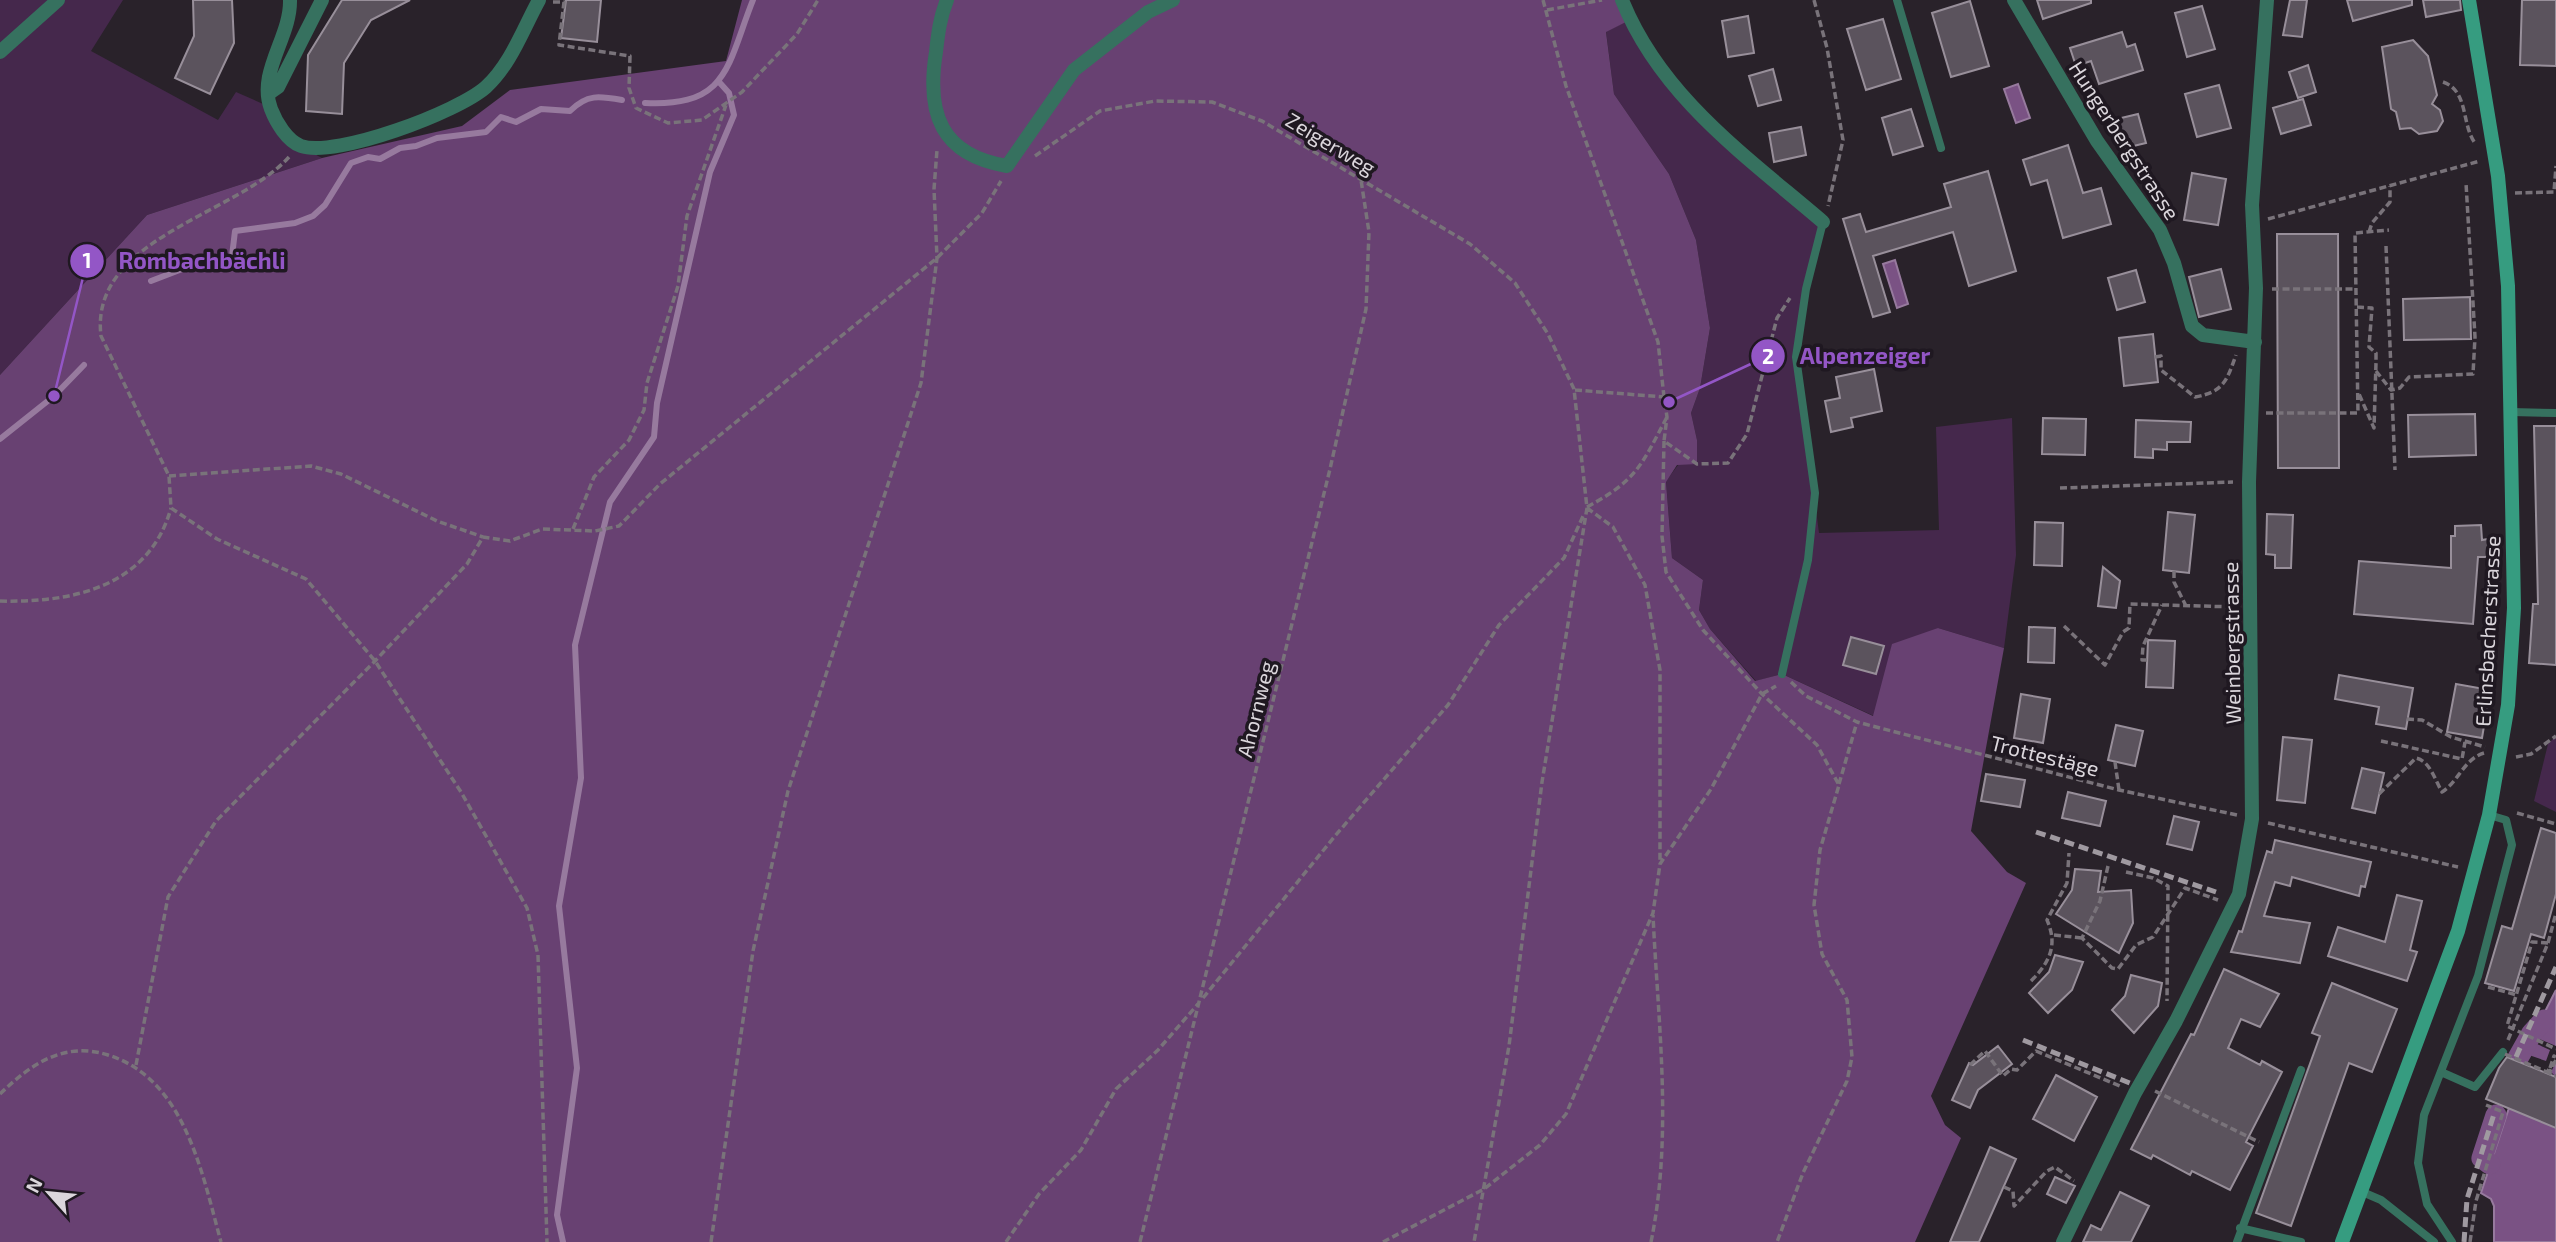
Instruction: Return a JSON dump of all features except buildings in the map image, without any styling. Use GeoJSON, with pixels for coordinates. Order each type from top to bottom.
{"type":"FeatureCollection","features":[{"type":"Feature","properties":{"kind":"main road","name":"Erlinsbacherstrasse"},"geometry":{"type":"LineString","coordinates":[[2342,1242],[2450,955],[2489,815],[2508,705],[2514,608],[2508,285],[2500,193],[2469,0]]}},
{"type":"Feature","properties":{"kind":"street"},"geometry":{"type":"LineString","coordinates":[[0,52],[58,0]]}},
{"type":"Feature","properties":{"kind":"street"},"geometry":{"type":"LineString","coordinates":[[290,0],[286,28],[269,73],[270,107],[281,129],[299,146],[326,149],[433,118],[485,88],[503,66],[539,1]]}},
{"type":"Feature","properties":{"kind":"street"},"geometry":{"type":"LineString","coordinates":[[268,94],[278,87],[322,0]]}},
{"type":"Feature","properties":{"kind":"street"},"geometry":{"type":"LineString","coordinates":[[947,0],[942,13],[931,82],[939,125],[959,149],[981,162],[1007,166],[1074,70],[1148,12],[1173,0]]}},
{"type":"Feature","properties":{"kind":"street"},"geometry":{"type":"LineString","coordinates":[[1622,0],[1646,51],[1670,85],[1706,121],[1823,222]]}},
{"type":"Feature","properties":{"kind":"street","name":"Hungerbergstrasse"},"geometry":{"type":"LineString","coordinates":[[2014,0],[2097,141],[2160,230],[2174,263],[2192,327],[2203,335],[2248,341]]}},
{"type":"Feature","properties":{"kind":"street","name":"Weinbergstrasse"},"geometry":{"type":"LineString","coordinates":[[2063,1242],[2137,1088],[2173,1027],[2239,894],[2252,819],[2248,341],[2256,288],[2253,223],[2260,60],[2267,0]]}},
{"type":"Feature","properties":{"kind":"lane"},"geometry":{"type":"LineString","coordinates":[[1897,0],[1941,148]]}},
{"type":"Feature","properties":{"kind":"lane"},"geometry":{"type":"LineString","coordinates":[[1782,674],[1808,560],[1815,493],[1796,357],[1806,289],[1823,222]]}},
{"type":"Feature","properties":{"kind":"lane"},"geometry":{"type":"LineString","coordinates":[[2511,412],[2556,414]]}},
{"type":"Feature","properties":{"kind":"lane"},"geometry":{"type":"LineString","coordinates":[[2452,1242],[2427,1204],[2418,1163],[2424,1115],[2475,984],[2512,845],[2507,820],[2489,815]]}},
{"type":"Feature","properties":{"kind":"lane"},"geometry":{"type":"LineString","coordinates":[[2441,1072],[2475,1087],[2504,1053]]}},
{"type":"Feature","properties":{"kind":"lane"},"geometry":{"type":"LineString","coordinates":[[2237,1242],[2301,1070]]}},
{"type":"Feature","properties":{"kind":"lane"},"geometry":{"type":"LineString","coordinates":[[2360,1191],[2381,1200],[2434,1242]]}},
{"type":"Feature","properties":{"kind":"lane"},"geometry":{"type":"LineString","coordinates":[[2240,1228],[2301,1242]]}},
{"type":"Feature","properties":{"kind":"path"},"geometry":{"type":"LineString","coordinates":[[539,1],[564,2],[559,45],[630,56],[629,88],[636,108],[668,123],[702,120],[742,92],[797,34],[818,0]]}},
{"type":"Feature","properties":{"kind":"path"},"geometry":{"type":"LineString","coordinates":[[1543,0],[1566,86],[1658,342],[1667,417],[1662,536],[1666,572],[1703,630],[1762,694],[1816,745],[1839,785]]}},
{"type":"Feature","properties":{"kind":"path"},"geometry":{"type":"LineString","coordinates":[[1547,10],[1602,0]]}},
{"type":"Feature","properties":{"kind":"path"},"geometry":{"type":"LineString","coordinates":[[1814,0],[1835,85],[1843,140],[1823,222]]}},
{"type":"Feature","properties":{"kind":"path"},"geometry":{"type":"LineString","coordinates":[[2443,82],[2452,85],[2459,95],[2470,136],[2478,148]]}},
{"type":"Feature","properties":{"kind":"path","name":"Zeigerweg"},"geometry":{"type":"LineString","coordinates":[[1007,166],[1027,161],[1100,111],[1155,101],[1212,102],[1262,121],[1470,244],[1515,283],[1548,334],[1574,390],[1587,508],[1542,782],[1509,1046],[1474,1242]]}},
{"type":"Feature","properties":{"kind":"path"},"geometry":{"type":"LineString","coordinates":[[573,529],[594,477],[629,440],[644,410],[647,383],[678,286],[687,216],[727,104]]}},
{"type":"Feature","properties":{"kind":"path"},"geometry":{"type":"LineString","coordinates":[[711,1242],[753,951],[788,791],[921,383],[937,258],[934,189],[939,125]]}},
{"type":"Feature","properties":{"kind":"path"},"geometry":{"type":"LineString","coordinates":[[0,601],[57,600],[103,586],[148,556],[160,538],[171,508],[169,476],[107,353],[101,335],[100,311],[103,298],[125,267],[200,214],[275,172],[299,146]]}},
{"type":"Feature","properties":{"kind":"path"},"geometry":{"type":"LineString","coordinates":[[2253,223],[2495,157]]}},
{"type":"Feature","properties":{"kind":"path"},"geometry":{"type":"LineString","coordinates":[[169,476],[311,467],[341,474],[437,522],[483,537],[510,541],[542,529],[595,531],[619,526],[660,484],[937,258],[982,213],[996,193],[1007,166]]}},
{"type":"Feature","properties":{"kind":"path"},"geometry":{"type":"LineString","coordinates":[[2500,193],[2554,192],[2556,166]]}},
{"type":"Feature","properties":{"kind":"path","name":"Ahornweg"},"geometry":{"type":"LineString","coordinates":[[1140,1242],[1366,309],[1369,232],[1361,179]]}},
{"type":"Feature","properties":{"kind":"path"},"geometry":{"type":"LineString","coordinates":[[2392,390],[2400,388],[2409,377],[2473,374],[2475,337],[2466,183]]}},
{"type":"Feature","properties":{"kind":"path"},"geometry":{"type":"LineString","coordinates":[[2369,232],[2372,223],[2390,202],[2390,186]]}},
{"type":"Feature","properties":{"kind":"path"},"geometry":{"type":"LineString","coordinates":[[2250,413],[2358,413],[2356,233],[2389,230]]}},
{"type":"Feature","properties":{"kind":"path"},"geometry":{"type":"LineString","coordinates":[[2386,246],[2395,470]]}},
{"type":"Feature","properties":{"kind":"path"},"geometry":{"type":"LineString","coordinates":[[2256,288],[2356,289]]}},
{"type":"Feature","properties":{"kind":"path"},"geometry":{"type":"LineString","coordinates":[[1664,441],[1697,464],[1713,466],[1728,463],[1750,423],[1777,318],[1793,293],[1806,289]]}},
{"type":"Feature","properties":{"kind":"path"},"geometry":{"type":"LineString","coordinates":[[2357,307],[2372,308],[2369,347],[2376,353],[2374,428],[2358,392]]}},
{"type":"Feature","properties":{"kind":"path"},"geometry":{"type":"LineString","coordinates":[[2155,357],[2161,356],[2161,370],[2176,386],[2195,397],[2212,394],[2227,381],[2248,341]]}},
{"type":"Feature","properties":{"kind":"path"},"geometry":{"type":"LineString","coordinates":[[2376,371],[2392,390]]}},
{"type":"Feature","properties":{"kind":"path"},"geometry":{"type":"LineString","coordinates":[[1574,390],[1664,397]]}},
{"type":"Feature","properties":{"kind":"path"},"geometry":{"type":"LineString","coordinates":[[1006,1242],[1039,1194],[1081,1150],[1116,1089],[1158,1050],[1335,836],[1448,705],[1499,625],[1564,558],[1587,508],[1620,490],[1638,470],[1667,417]]}},
{"type":"Feature","properties":{"kind":"path"},"geometry":{"type":"LineString","coordinates":[[2060,488],[2249,482]]}},
{"type":"Feature","properties":{"kind":"path"},"geometry":{"type":"LineString","coordinates":[[171,508],[218,539],[306,579],[375,662],[461,792],[527,908],[535,932],[547,1242]]}},
{"type":"Feature","properties":{"kind":"path"},"geometry":{"type":"LineString","coordinates":[[1587,508],[1613,527],[1645,585],[1660,670],[1660,864],[1653,913],[1663,1081],[1659,1203],[1651,1242]]}},
{"type":"Feature","properties":{"kind":"path"},"geometry":{"type":"LineString","coordinates":[[136,1066],[168,897],[216,821],[375,662],[467,564],[483,537]]}},
{"type":"Feature","properties":{"kind":"path"},"geometry":{"type":"LineString","coordinates":[[2174,571],[2174,582],[2186,606]]}},
{"type":"Feature","properties":{"kind":"path"},"geometry":{"type":"LineString","coordinates":[[2064,626],[2105,665],[2123,632],[2129,628],[2130,604],[2252,607]]}},
{"type":"Feature","properties":{"kind":"path"},"geometry":{"type":"LineString","coordinates":[[2147,660],[2142,660],[2143,646],[2162,605]]}},
{"type":"Feature","properties":{"kind":"path","name":"Trottestäge"},"geometry":{"type":"LineString","coordinates":[[1782,674],[1807,696],[1857,722],[2119,790],[2228,813]]}},
{"type":"Feature","properties":{"kind":"path"},"geometry":{"type":"LineString","coordinates":[[1660,864],[1711,789],[1762,694]]}},
{"type":"Feature","properties":{"kind":"path"},"geometry":{"type":"LineString","coordinates":[[2407,719],[2422,720],[2465,742],[2500,754]]}},
{"type":"Feature","properties":{"kind":"path"},"geometry":{"type":"LineString","coordinates":[[1777,1242],[1803,1173],[1847,1081],[1852,1057],[1847,1000],[1822,954],[1814,905],[1821,850],[1857,722]]}},
{"type":"Feature","properties":{"kind":"path"},"geometry":{"type":"LineString","coordinates":[[2517,758],[2531,754],[2556,736]]}},
{"type":"Feature","properties":{"kind":"path"},"geometry":{"type":"LineString","coordinates":[[2381,741],[2462,759],[2465,742]]}},
{"type":"Feature","properties":{"kind":"path"},"geometry":{"type":"LineString","coordinates":[[2379,794],[2416,758],[2422,759],[2430,769],[2442,792],[2453,785],[2473,756],[2486,752],[2500,754]]}},
{"type":"Feature","properties":{"kind":"path"},"geometry":{"type":"LineString","coordinates":[[2115,762],[2119,790]]}},
{"type":"Feature","properties":{"kind":"path"},"geometry":{"type":"LineString","coordinates":[[2509,811],[2556,824]]}},
{"type":"Feature","properties":{"kind":"path"},"geometry":{"type":"LineString","coordinates":[[2252,819],[2460,868]]}},
{"type":"Feature","properties":{"kind":"path"},"geometry":{"type":"LineString","coordinates":[[2031,981],[2043,969],[2053,949],[2054,935],[2048,920],[2067,883],[2069,853]]}},
{"type":"Feature","properties":{"kind":"path"},"geometry":{"type":"LineString","coordinates":[[2082,938],[2100,901],[2108,866]]}},
{"type":"Feature","properties":{"kind":"path"},"geometry":{"type":"LineString","coordinates":[[2126,872],[2166,883],[2169,960],[2166,999],[2173,1027]]}},
{"type":"Feature","properties":{"kind":"path"},"geometry":{"type":"LineString","coordinates":[[2054,935],[2082,938],[2112,968],[2118,969],[2136,945],[2153,937],[2185,888],[2233,905]]}},
{"type":"Feature","properties":{"kind":"path"},"geometry":{"type":"LineString","coordinates":[[1383,1242],[1484,1189],[1540,1145],[1566,1114],[1653,913]]}},
{"type":"Feature","properties":{"kind":"path"},"geometry":{"type":"LineString","coordinates":[[2515,1032],[2548,943],[2556,913]]}},
{"type":"Feature","properties":{"kind":"path"},"geometry":{"type":"LineString","coordinates":[[2548,943],[2532,942],[2507,1026],[2556,1049]]}},
{"type":"Feature","properties":{"kind":"path"},"geometry":{"type":"LineString","coordinates":[[2475,984],[2516,995]]}},
{"type":"Feature","properties":{"kind":"path"},"geometry":{"type":"LineString","coordinates":[[0,1094],[40,1062],[75,1049],[95,1051],[136,1066],[164,1094],[195,1151],[221,1242]]}},
{"type":"Feature","properties":{"kind":"path"},"geometry":{"type":"LineString","coordinates":[[1970,1065],[1985,1051],[2003,1076],[2011,1069],[2017,1070],[2036,1051],[2137,1088],[2270,1148]]}},
{"type":"Feature","properties":{"kind":"path"},"geometry":{"type":"LineString","coordinates":[[2504,1053],[2547,1072],[2554,1063]]}},
{"type":"Feature","properties":{"kind":"path"},"geometry":{"type":"LineString","coordinates":[[2554,1063],[2549,1073],[2556,1076]]}},
{"type":"Feature","properties":{"kind":"path"},"geometry":{"type":"LineString","coordinates":[[2470,1242],[2478,1192],[2503,1112],[2486,1105]]}},
{"type":"Feature","properties":{"kind":"path"},"geometry":{"type":"LineString","coordinates":[[2004,1187],[2013,1191],[2014,1206],[2055,1167],[2089,1187]]}},
{"type":"Feature","properties":{"kind":"shaded area"},"geometry":{"type":"Polygon","coordinates":[[[0,0],[123,0],[91,51],[218,120],[236,92],[270,107],[299,146],[322,158],[147,215],[0,375],[0,0]]]}},
{"type":"Feature","properties":{"kind":"shaded area"},"geometry":{"type":"Polygon","coordinates":[[[742,0],[1629,0],[1630,20],[1606,32],[1614,94],[1669,174],[1696,240],[1710,328],[1700,388],[1691,413],[1697,440],[1697,464],[1677,465],[1666,482],[1672,558],[1703,580],[1699,610],[1710,629],[1755,681],[1782,674],[1873,716],[1892,644],[1938,628],[2004,648],[1971,831],[2007,872],[2026,883],[1931,1096],[1945,1125],[1961,1138],[1915,1242],[0,1242],[0,375],[147,215],[322,158],[462,126],[510,90],[726,61],[742,0]]]}},
{"type":"Feature","properties":{"kind":"shaded area"},"geometry":{"type":"Polygon","coordinates":[[[1630,20],[1670,85],[1823,222],[1796,357],[1819,533],[1939,530],[1936,427],[2012,418],[2016,555],[2004,648],[1938,628],[1874,716],[1782,674],[1756,681],[1710,629],[1699,610],[1703,580],[1672,558],[1666,481],[1697,440],[1691,413],[1700,388],[1710,328],[1696,240],[1669,174],[1614,94],[1606,31],[1630,20]]]}},
{"type":"Feature","properties":{"kind":"shaded area"},"geometry":{"type":"Polygon","coordinates":[[[2018,84],[2030,118],[2016,123],[2004,89],[2018,84]]]}},
{"type":"Feature","properties":{"kind":"shaded area"},"geometry":{"type":"Polygon","coordinates":[[[1895,260],[1908,304],[1897,308],[1883,264],[1895,260]]]}},
{"type":"Feature","properties":{"kind":"shaded area"},"geometry":{"type":"Polygon","coordinates":[[[2556,736],[2556,812],[2534,801],[2548,744],[2556,736]]]}},
{"type":"Feature","properties":{"kind":"shaded area"},"geometry":{"type":"Polygon","coordinates":[[[2556,990],[2556,1242],[2494,1242],[2494,1206],[2491,1199],[2481,1193],[2533,1035],[2556,990]]]}},
{"type":"Feature","properties":{"kind":"pier"},"geometry":{"type":"Polygon","coordinates":[[[2530,1035],[2556,1046],[2556,1062],[2551,1072],[2556,1077],[2521,1063],[2526,1054],[2546,1061],[2550,1050],[2528,1040],[2530,1035]]]}},
{"type":"Feature","properties":{"kind":"waterway"},"geometry":{"type":"LineString","coordinates":[[645,103],[694,98],[709,89],[721,77],[730,62],[753,0]]}},
{"type":"Feature","properties":{"kind":"waterway"},"geometry":{"type":"LineString","coordinates":[[563,1242],[557,1215],[577,1068],[559,906],[581,778],[575,645],[610,502],[654,437],[657,403],[710,172],[734,115],[729,93],[720,83]]}},
{"type":"Feature","properties":{"kind":"waterway"},"geometry":{"type":"LineString","coordinates":[[151,281],[190,266],[232,256],[235,231],[295,223],[313,216],[325,205],[351,163],[368,157],[380,159],[400,148],[416,146],[437,138],[486,132],[501,117],[516,122],[541,109],[570,111],[588,99],[622,100]]}},
{"type":"Feature","properties":{"kind":"waterway"},"geometry":{"type":"LineString","coordinates":[[0,439],[54,396],[84,365]]}},
{"type":"Feature","properties":{"kind":"waterway"},"geometry":{"type":"LineString","coordinates":[[2518,1058],[2532,1033],[2544,1020]]}},
{"type":"Feature","properties":{"kind":"waterway"},"geometry":{"type":"LineString","coordinates":[[2490,1164],[2482,1158],[2496,1115]]}},
{"type":"Feature","properties":{"kind":"railway"},"geometry":{"type":"LineString","coordinates":[[2036,832],[2216,892]]}},
{"type":"Feature","properties":{"kind":"railway"},"geometry":{"type":"LineString","coordinates":[[2516,1057],[2556,967]]}},
{"type":"Feature","properties":{"kind":"railway"},"geometry":{"type":"LineString","coordinates":[[2023,1040],[2132,1084]]}},
{"type":"Feature","properties":{"kind":"railway"},"geometry":{"type":"LineString","coordinates":[[2464,1242],[2467,1199],[2494,1114]]}},
{"type":"Feature","properties":{"kind":"place","name":"Rombachbächli"},"geometry":{"type":"Point","coordinates":[54,396]}},
{"type":"Feature","properties":{"kind":"place","name":"Alpenzeiger"},"geometry":{"type":"Point","coordinates":[1669,402]}}]}
